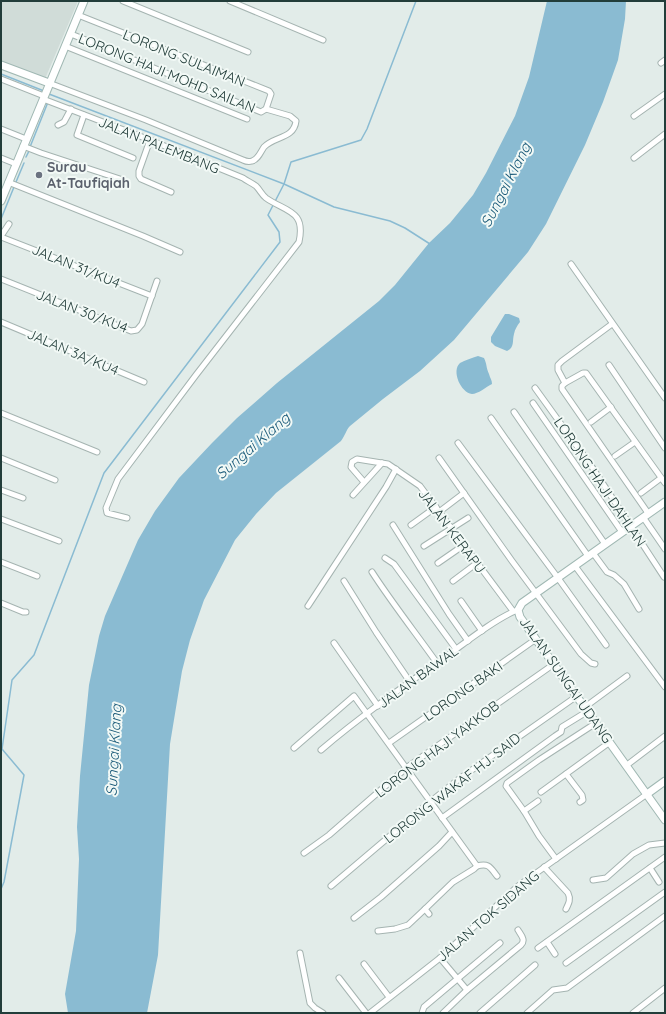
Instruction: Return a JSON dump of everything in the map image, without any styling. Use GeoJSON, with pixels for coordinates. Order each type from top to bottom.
{"type":"FeatureCollection","features":[{"type":"Feature","properties":{"kind":"street"},"geometry":{"type":"LineString","coordinates":[[1,198],[84,1]]}},
{"type":"Feature","properties":{"kind":"street"},"geometry":{"type":"LineString","coordinates":[[123,1],[248,52]]}},
{"type":"Feature","properties":{"kind":"street"},"geometry":{"type":"LineString","coordinates":[[230,1],[323,40]]}},
{"type":"Feature","properties":{"kind":"street","name":"LORONG SULAIMAN"},"geometry":{"type":"LineString","coordinates":[[78,15],[269,91],[271,94],[264,110]]}},
{"type":"Feature","properties":{"kind":"street","name":"LORONG HAJI MOHD SAILAN"},"geometry":{"type":"LineString","coordinates":[[49,84],[146,120],[243,160],[252,162],[265,146],[289,134],[295,126],[296,121],[290,116],[264,110],[70,34]]}},
{"type":"Feature","properties":{"kind":"street"},"geometry":{"type":"LineString","coordinates":[[65,46],[246,119]]}},
{"type":"Feature","properties":{"kind":"street"},"geometry":{"type":"LineString","coordinates":[[1,65],[49,84]]}},
{"type":"Feature","properties":{"kind":"street","name":"JALAN PALEMBANG"},"geometry":{"type":"LineString","coordinates":[[1,79],[44,96],[84,115],[243,178],[255,185],[263,196],[294,214],[300,226],[301,232],[299,242],[118,479],[106,508],[106,512],[127,518]]}},
{"type":"Feature","properties":{"kind":"street"},"geometry":{"type":"LineString","coordinates":[[634,116],[665,94]]}},
{"type":"Feature","properties":{"kind":"street"},"geometry":{"type":"LineString","coordinates":[[58,125],[65,121],[70,109]]}},
{"type":"Feature","properties":{"kind":"street"},"geometry":{"type":"LineString","coordinates":[[84,115],[77,135],[133,158]]}},
{"type":"Feature","properties":{"kind":"street"},"geometry":{"type":"LineString","coordinates":[[1,129],[26,139]]}},
{"type":"Feature","properties":{"kind":"street"},"geometry":{"type":"LineString","coordinates":[[634,158],[665,134]]}},
{"type":"Feature","properties":{"kind":"street"},"geometry":{"type":"LineString","coordinates":[[150,140],[139,171],[139,176],[141,179],[171,192]]}},
{"type":"Feature","properties":{"kind":"street"},"geometry":{"type":"LineString","coordinates":[[23,146],[122,180]]}},
{"type":"Feature","properties":{"kind":"street"},"geometry":{"type":"LineString","coordinates":[[1,158],[16,164]]}},
{"type":"Feature","properties":{"kind":"street"},"geometry":{"type":"LineString","coordinates":[[8,182],[180,252]]}},
{"type":"Feature","properties":{"kind":"street"},"geometry":{"type":"LineString","coordinates":[[1,236],[10,224]]}},
{"type":"Feature","properties":{"kind":"street","name":"JALAN 31/KU4"},"geometry":{"type":"LineString","coordinates":[[1,236],[152,296]]}},
{"type":"Feature","properties":{"kind":"street"},"geometry":{"type":"LineString","coordinates":[[571,264],[665,398]]}},
{"type":"Feature","properties":{"kind":"street","name":"JALAN 30/KU4"},"geometry":{"type":"LineString","coordinates":[[1,279],[131,331],[134,331],[140,327],[157,282]]}},
{"type":"Feature","properties":{"kind":"street","name":"JALAN 3A/KU4"},"geometry":{"type":"LineString","coordinates":[[1,322],[144,382]]}},
{"type":"Feature","properties":{"kind":"street"},"geometry":{"type":"LineString","coordinates":[[565,383],[558,370],[558,365],[612,324]]}},
{"type":"Feature","properties":{"kind":"street"},"geometry":{"type":"LineString","coordinates":[[609,365],[665,448]]}},
{"type":"Feature","properties":{"kind":"street"},"geometry":{"type":"LineString","coordinates":[[665,484],[612,407],[585,372],[562,386],[562,389],[646,515],[665,549]]}},
{"type":"Feature","properties":{"kind":"street","name":"LORONG HAJI DAHLAN"},"geometry":{"type":"LineString","coordinates":[[535,388],[570,434],[664,577]]}},
{"type":"Feature","properties":{"kind":"street"},"geometry":{"type":"LineString","coordinates":[[533,403],[622,532]]}},
{"type":"Feature","properties":{"kind":"street"},"geometry":{"type":"LineString","coordinates":[[591,422],[612,407]]}},
{"type":"Feature","properties":{"kind":"street"},"geometry":{"type":"LineString","coordinates":[[1,412],[97,452]]}},
{"type":"Feature","properties":{"kind":"street"},"geometry":{"type":"LineString","coordinates":[[514,412],[586,519],[605,544]]}},
{"type":"Feature","properties":{"kind":"street"},"geometry":{"type":"LineString","coordinates":[[491,418],[590,555],[607,572],[614,575],[624,584],[639,609]]}},
{"type":"Feature","properties":{"kind":"street"},"geometry":{"type":"LineString","coordinates":[[615,456],[635,442]]}},
{"type":"Feature","properties":{"kind":"street"},"geometry":{"type":"LineString","coordinates":[[458,443],[606,645]]}},
{"type":"Feature","properties":{"kind":"street"},"geometry":{"type":"LineString","coordinates":[[1,458],[55,480]]}},
{"type":"Feature","properties":{"kind":"street"},"geometry":{"type":"LineString","coordinates":[[439,458],[512,561],[581,654],[591,663],[595,664]]}},
{"type":"Feature","properties":{"kind":"street","name":"JALAN KERAPU"},"geometry":{"type":"LineString","coordinates":[[364,482],[351,467],[352,462],[357,459],[388,464],[420,486],[477,563],[516,611]]}},
{"type":"Feature","properties":{"kind":"street"},"geometry":{"type":"LineString","coordinates":[[353,495],[382,463]]}},
{"type":"Feature","properties":{"kind":"street"},"geometry":{"type":"LineString","coordinates":[[308,606],[398,470]]}},
{"type":"Feature","properties":{"kind":"street"},"geometry":{"type":"LineString","coordinates":[[641,493],[661,478]]}},
{"type":"Feature","properties":{"kind":"street"},"geometry":{"type":"LineString","coordinates":[[1,490],[24,498]]}},
{"type":"Feature","properties":{"kind":"street"},"geometry":{"type":"LineString","coordinates":[[412,524],[464,494]]}},
{"type":"Feature","properties":{"kind":"street","name":"JALAN SUNGAI UDANG"},"geometry":{"type":"LineString","coordinates":[[665,503],[522,603],[516,611],[665,820]]}},
{"type":"Feature","properties":{"kind":"street"},"geometry":{"type":"LineString","coordinates":[[424,546],[468,518]]}},
{"type":"Feature","properties":{"kind":"street"},"geometry":{"type":"LineString","coordinates":[[1,519],[59,541]]}},
{"type":"Feature","properties":{"kind":"street"},"geometry":{"type":"LineString","coordinates":[[393,525],[445,608],[468,641]]}},
{"type":"Feature","properties":{"kind":"street"},"geometry":{"type":"LineString","coordinates":[[438,563],[464,545]]}},
{"type":"Feature","properties":{"kind":"street"},"geometry":{"type":"LineString","coordinates":[[385,558],[394,564],[456,649]]}},
{"type":"Feature","properties":{"kind":"street"},"geometry":{"type":"LineString","coordinates":[[1,562],[37,576]]}},
{"type":"Feature","properties":{"kind":"street"},"geometry":{"type":"LineString","coordinates":[[453,581],[477,563]]}},
{"type":"Feature","properties":{"kind":"street"},"geometry":{"type":"LineString","coordinates":[[575,566],[665,687]]}},
{"type":"Feature","properties":{"kind":"street"},"geometry":{"type":"LineString","coordinates":[[372,572],[437,663]]}},
{"type":"Feature","properties":{"kind":"street"},"geometry":{"type":"LineString","coordinates":[[344,581],[410,682]]}},
{"type":"Feature","properties":{"kind":"street"},"geometry":{"type":"LineString","coordinates":[[461,601],[482,631]]}},
{"type":"Feature","properties":{"kind":"street"},"geometry":{"type":"LineString","coordinates":[[1,603],[26,612]]}},
{"type":"Feature","properties":{"kind":"street","name":"JALAN BAWAL"},"geometry":{"type":"LineString","coordinates":[[321,750],[339,735],[456,649],[482,631],[516,611]]}},
{"type":"Feature","properties":{"kind":"street","name":"LORONG BAKI"},"geometry":{"type":"LineString","coordinates":[[389,743],[536,639]]}},
{"type":"Feature","properties":{"kind":"street"},"geometry":{"type":"LineString","coordinates":[[334,643],[378,706]]}},
{"type":"Feature","properties":{"kind":"street","name":"LORONG HAJI YAKKOB"},"geometry":{"type":"LineString","coordinates":[[304,853],[329,835],[406,768],[554,664]]}},
{"type":"Feature","properties":{"kind":"street"},"geometry":{"type":"LineString","coordinates":[[442,818],[561,732],[562,727],[587,709],[627,676]]}},
{"type":"Feature","properties":{"kind":"street"},"geometry":{"type":"LineString","coordinates":[[294,748],[354,696],[477,866]]}},
{"type":"Feature","properties":{"kind":"street","name":"LORONG WAKAF HJ. SAID"},"geometry":{"type":"LineString","coordinates":[[331,886],[459,779],[577,696]]}},
{"type":"Feature","properties":{"kind":"street"},"geometry":{"type":"LineString","coordinates":[[508,782],[596,723]]}},
{"type":"Feature","properties":{"kind":"street"},"geometry":{"type":"LineString","coordinates":[[627,765],[665,736]]}},
{"type":"Feature","properties":{"kind":"street"},"geometry":{"type":"LineString","coordinates":[[541,792],[610,742]]}},
{"type":"Feature","properties":{"kind":"street"},"geometry":{"type":"LineString","coordinates":[[506,772],[508,777],[506,786],[556,859]]}},
{"type":"Feature","properties":{"kind":"street"},"geometry":{"type":"LineString","coordinates":[[566,774],[582,795],[582,800],[580,802]]}},
{"type":"Feature","properties":{"kind":"street"},"geometry":{"type":"LineString","coordinates":[[647,794],[665,781]]}},
{"type":"Feature","properties":{"kind":"street","name":"JALAN TOK SIDANG"},"geometry":{"type":"LineString","coordinates":[[370,1013],[440,958],[518,886],[602,828],[647,794]]}},
{"type":"Feature","properties":{"kind":"street"},"geometry":{"type":"LineString","coordinates":[[524,811],[538,801]]}},
{"type":"Feature","properties":{"kind":"street"},"geometry":{"type":"LineString","coordinates":[[354,918],[433,851],[452,832]]}},
{"type":"Feature","properties":{"kind":"street"},"geometry":{"type":"LineString","coordinates":[[593,880],[606,878],[633,854],[649,845],[665,843]]}},
{"type":"Feature","properties":{"kind":"street"},"geometry":{"type":"LineString","coordinates":[[538,948],[665,857]]}},
{"type":"Feature","properties":{"kind":"street"},"geometry":{"type":"LineString","coordinates":[[378,931],[395,929],[408,925],[453,882],[477,866],[485,864],[489,865],[497,876]]}},
{"type":"Feature","properties":{"kind":"street"},"geometry":{"type":"LineString","coordinates":[[544,867],[570,898],[566,909]]}},
{"type":"Feature","properties":{"kind":"street"},"geometry":{"type":"LineString","coordinates":[[650,868],[659,882]]}},
{"type":"Feature","properties":{"kind":"street"},"geometry":{"type":"LineString","coordinates":[[566,963],[665,892]]}},
{"type":"Feature","properties":{"kind":"street"},"geometry":{"type":"LineString","coordinates":[[425,909],[429,914]]}},
{"type":"Feature","properties":{"kind":"street"},"geometry":{"type":"LineString","coordinates":[[527,1013],[553,990],[567,988],[665,916]]}},
{"type":"Feature","properties":{"kind":"street"},"geometry":{"type":"LineString","coordinates":[[442,1013],[524,942],[524,939],[518,930]]}},
{"type":"Feature","properties":{"kind":"street"},"geometry":{"type":"LineString","coordinates":[[547,942],[555,954]]}},
{"type":"Feature","properties":{"kind":"street"},"geometry":{"type":"LineString","coordinates":[[422,1013],[424,1007],[500,943]]}},
{"type":"Feature","properties":{"kind":"street"},"geometry":{"type":"LineString","coordinates":[[300,952],[310,1003],[323,1013]]}},
{"type":"Feature","properties":{"kind":"street"},"geometry":{"type":"LineString","coordinates":[[440,958],[467,990]]}},
{"type":"Feature","properties":{"kind":"street"},"geometry":{"type":"LineString","coordinates":[[364,964],[389,997]]}},
{"type":"Feature","properties":{"kind":"street"},"geometry":{"type":"LineString","coordinates":[[480,1013],[535,965]]}},
{"type":"Feature","properties":{"kind":"street"},"geometry":{"type":"LineString","coordinates":[[339,978],[366,1013]]}},
{"type":"Feature","properties":{"kind":"street"},"geometry":{"type":"LineString","coordinates":[[633,1013],[665,988]]}},
{"type":"Feature","properties":{"kind":"shaded area"},"geometry":{"type":"Polygon","coordinates":[[[1,1],[78,1],[45,79],[1,62],[1,1]]]}},
{"type":"Feature","properties":{"kind":"water","name":"Sungai Klang"},"geometry":{"type":"Polygon","coordinates":[[[547,1],[626,1],[625,19],[618,60],[603,102],[585,145],[546,224],[528,252],[454,340],[420,371],[350,426],[341,441],[276,493],[256,514],[235,540],[204,600],[190,640],[182,671],[170,744],[158,955],[147,1013],[68,1013],[65,994],[76,931],[79,859],[77,827],[80,776],[89,685],[99,636],[105,616],[138,540],[155,511],[179,478],[212,443],[237,418],[277,383],[379,301],[395,285],[429,243],[450,223],[473,195],[515,116],[529,77],[547,1]]]}},
{"type":"Feature","properties":{"kind":"water"},"geometry":{"type":"Polygon","coordinates":[[[505,314],[519,318],[520,322],[513,337],[512,346],[507,351],[495,346],[491,342],[491,337],[505,314]]]}},
{"type":"Feature","properties":{"kind":"water"},"geometry":{"type":"Polygon","coordinates":[[[478,356],[484,358],[486,362],[492,384],[479,392],[472,394],[464,390],[458,381],[457,367],[460,363],[478,356]]]}},
{"type":"Feature","properties":{"kind":"waterway"},"geometry":{"type":"LineString","coordinates":[[1,889],[4,882],[24,775],[2,749],[12,680],[34,655],[104,473],[280,242],[279,232],[268,215],[284,184],[291,162],[361,140],[367,129],[416,1]]}},
{"type":"Feature","properties":{"kind":"waterway"},"geometry":{"type":"LineString","coordinates":[[1,74],[44,91]]}},
{"type":"Feature","properties":{"kind":"waterway"},"geometry":{"type":"LineString","coordinates":[[49,94],[284,184],[334,207],[390,221],[405,228],[430,244]]}},
{"type":"Feature","properties":{"kind":"waterway"},"geometry":{"type":"LineString","coordinates":[[30,147],[48,102]]}},
{"type":"Feature","properties":{"kind":"waterway"},"geometry":{"type":"LineString","coordinates":[[26,157],[29,151]]}},
{"type":"Feature","properties":{"kind":"waterway"},"geometry":{"type":"LineString","coordinates":[[16,182],[24,163]]}},
{"type":"Feature","properties":{"kind":"waterway"},"geometry":{"type":"LineString","coordinates":[[1,219],[14,187]]}},
{"type":"Feature","properties":{"kind":"place","name":"Surau At-Taufiqiah"},"geometry":{"type":"Point","coordinates":[39,175]}}]}
